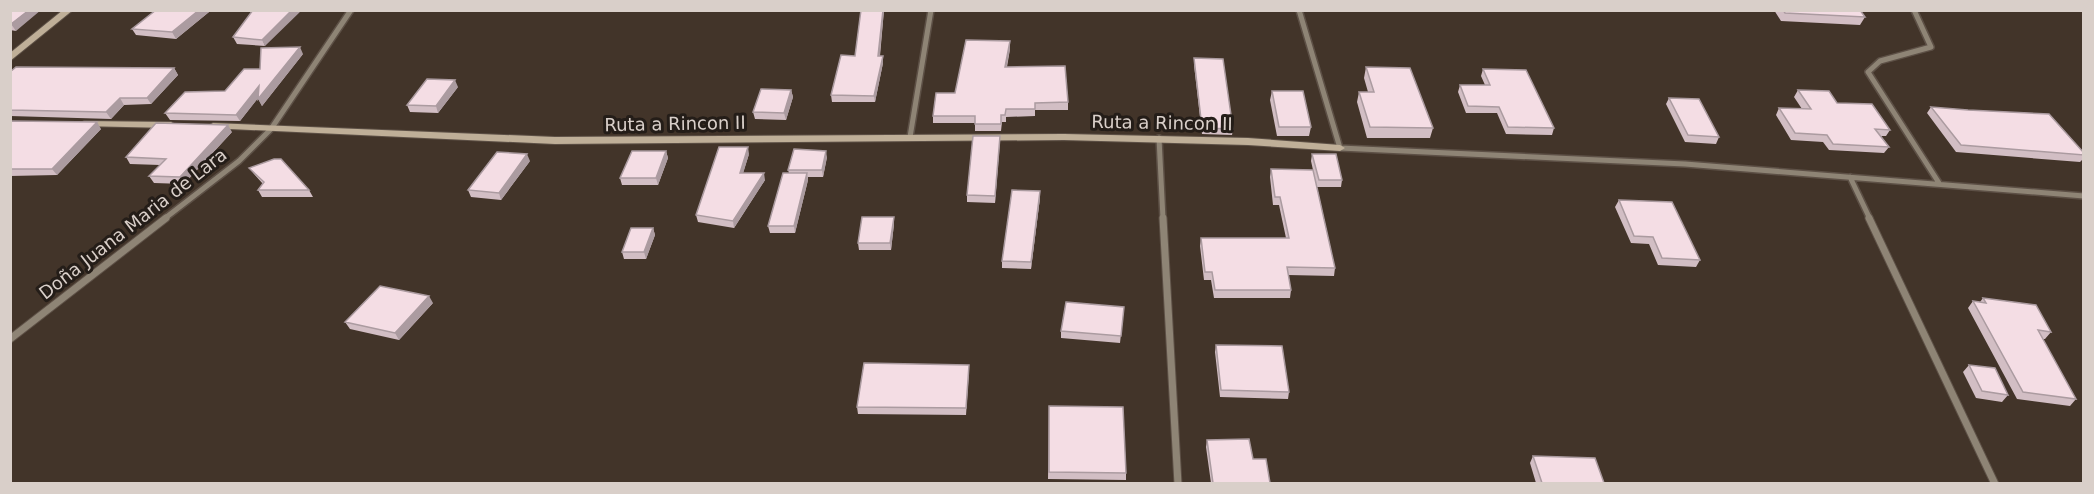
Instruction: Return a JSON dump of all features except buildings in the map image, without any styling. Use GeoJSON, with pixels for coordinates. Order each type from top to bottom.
{"type":"FeatureCollection","features":[{"type":"Feature","properties":{"kind":"street"},"geometry":{"type":"LineString","coordinates":[[10,58],[69,10]]}},
{"type":"Feature","properties":{"kind":"street","name":"Doña Juana Maria de Lara"},"geometry":{"type":"LineString","coordinates":[[10,339],[238,161],[271,129],[351,10]]}},
{"type":"Feature","properties":{"kind":"street"},"geometry":{"type":"LineString","coordinates":[[910,137],[931,10]]}},
{"type":"Feature","properties":{"kind":"street"},"geometry":{"type":"LineString","coordinates":[[1299,10],[1340,148],[1685,164],[2084,196]]}},
{"type":"Feature","properties":{"kind":"street"},"geometry":{"type":"LineString","coordinates":[[1914,10],[1931,47],[1924,51],[1885,59],[1871,66],[1868,72],[1939,183]]}},
{"type":"Feature","properties":{"kind":"street"},"geometry":{"type":"LineString","coordinates":[[70,123],[178,125]]}},
{"type":"Feature","properties":{"kind":"street","name":"Ruta a Rincon II"},"geometry":{"type":"LineString","coordinates":[[202,126],[601,141],[910,137],[1159,138],[1272,142],[1340,148]]}},
{"type":"Feature","properties":{"kind":"street"},"geometry":{"type":"LineString","coordinates":[[1159,138],[1178,483]]}},
{"type":"Feature","properties":{"kind":"street"},"geometry":{"type":"LineString","coordinates":[[1850,177],[1995,483]]}}]}
